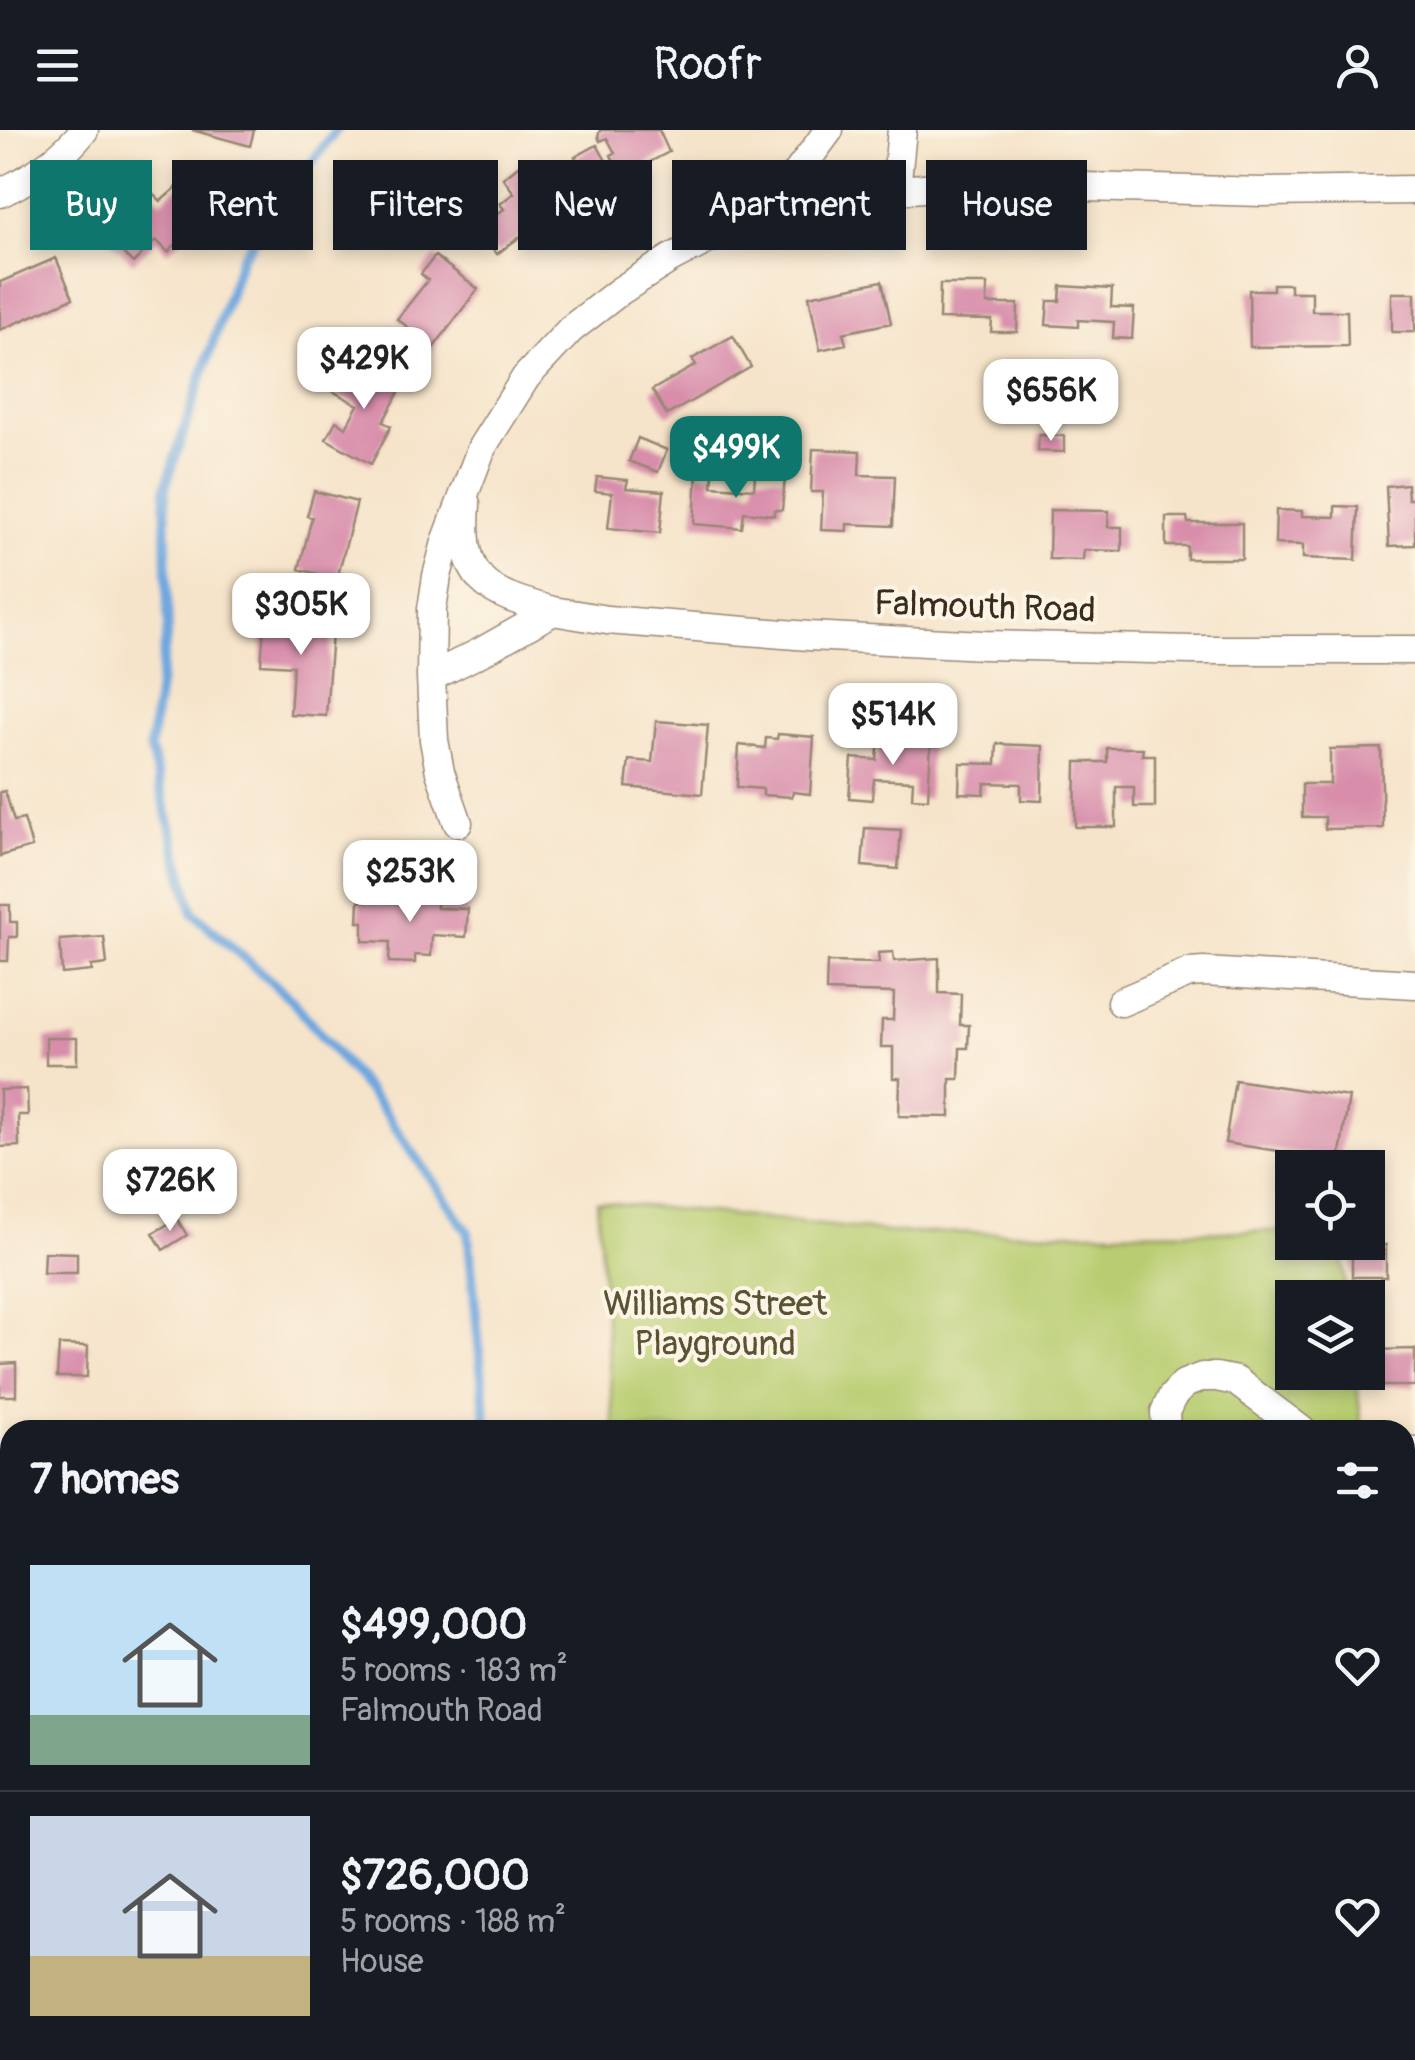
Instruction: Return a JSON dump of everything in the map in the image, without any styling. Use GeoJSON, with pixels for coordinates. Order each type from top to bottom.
{"type":"FeatureCollection","features":[{"type":"Feature","properties":{"kind":"street"},"geometry":{"type":"LineString","coordinates":[[0,193],[44,169],[66,152],[84,130]]}},
{"type":"Feature","properties":{"kind":"street"},"geometry":{"type":"LineString","coordinates":[[807,160],[829,130]]}},
{"type":"Feature","properties":{"kind":"street"},"geometry":{"type":"LineString","coordinates":[[899,160],[902,130]]}},
{"type":"Feature","properties":{"kind":"street"},"geometry":{"type":"LineString","coordinates":[[906,189],[979,184],[1263,192],[1415,190]]}},
{"type":"Feature","properties":{"kind":"street"},"geometry":{"type":"LineString","coordinates":[[458,823],[440,772],[434,740],[432,609],[446,542],[482,448],[516,392],[571,329],[607,300],[687,250]]}},
{"type":"Feature","properties":{"kind":"street","name":"Falmouth Road"},"geometry":{"type":"LineString","coordinates":[[472,474],[465,528],[468,554],[477,578],[497,591],[553,611],[638,623],[984,645],[1415,650]]}},
{"type":"Feature","properties":{"kind":"street"},"geometry":{"type":"LineString","coordinates":[[431,676],[553,611]]}},
{"type":"Feature","properties":{"kind":"street"},"geometry":{"type":"LineString","coordinates":[[1121,1002],[1189,973],[1204,972],[1415,984]]}},
{"type":"Feature","properties":{"kind":"street"},"geometry":{"type":"LineString","coordinates":[[1165,1420],[1172,1397],[1184,1384],[1202,1377],[1236,1381],[1288,1420]]}},
{"type":"Feature","properties":{"kind":"green space","name":"Williams Street Playground"},"geometry":{"type":"Polygon","coordinates":[[[597,1201],[898,1233],[1275,1231],[1275,1260],[1343,1260],[1345,1280],[1275,1280],[1275,1390],[1358,1390],[1361,1420],[613,1420],[597,1201]]]}},
{"type":"Feature","properties":{"kind":"building"},"geometry":{"type":"Polygon","coordinates":[[[192,130],[254,130],[250,146],[192,130]]]}},
{"type":"Feature","properties":{"kind":"building"},"geometry":{"type":"Polygon","coordinates":[[[600,130],[659,130],[669,152],[652,161],[613,160],[611,155],[615,153],[607,138],[600,141],[600,130]]]}},
{"type":"Feature","properties":{"kind":"building"},"geometry":{"type":"Polygon","coordinates":[[[597,145],[606,160],[577,160],[575,157],[597,145]]]}},
{"type":"Feature","properties":{"kind":"building"},"geometry":{"type":"Polygon","coordinates":[[[518,166],[518,238],[497,254],[494,250],[498,250],[498,213],[504,209],[500,204],[514,193],[503,178],[518,166]]]}},
{"type":"Feature","properties":{"kind":"building"},"geometry":{"type":"Polygon","coordinates":[[[172,191],[172,248],[168,252],[156,240],[152,244],[152,193],[161,201],[172,191]]]}},
{"type":"Feature","properties":{"kind":"building"},"geometry":{"type":"Polygon","coordinates":[[[120,250],[146,250],[133,263],[120,250]]]}},
{"type":"Feature","properties":{"kind":"building"},"geometry":{"type":"Polygon","coordinates":[[[435,256],[478,289],[424,360],[407,347],[417,334],[397,319],[428,280],[421,274],[435,256]]]}},
{"type":"Feature","properties":{"kind":"building"},"geometry":{"type":"Polygon","coordinates":[[[56,258],[73,298],[0,330],[0,282],[56,258]]]}},
{"type":"Feature","properties":{"kind":"building"},"geometry":{"type":"Polygon","coordinates":[[[882,281],[891,323],[843,333],[846,344],[820,350],[809,296],[882,281]]]}},
{"type":"Feature","properties":{"kind":"building"},"geometry":{"type":"Polygon","coordinates":[[[940,284],[987,284],[987,304],[1018,304],[1017,332],[991,332],[992,320],[939,319],[940,284]]]}},
{"type":"Feature","properties":{"kind":"building"},"geometry":{"type":"Polygon","coordinates":[[[1273,284],[1290,284],[1290,292],[1312,292],[1312,311],[1347,311],[1348,346],[1250,347],[1249,290],[1273,290],[1273,284]]]}},
{"type":"Feature","properties":{"kind":"building"},"geometry":{"type":"Polygon","coordinates":[[[1061,286],[1112,289],[1111,307],[1134,308],[1132,339],[1113,338],[1114,322],[1078,320],[1078,327],[1046,325],[1048,301],[1060,301],[1061,286]]]}},
{"type":"Feature","properties":{"kind":"building"},"geometry":{"type":"Polygon","coordinates":[[[1392,293],[1415,293],[1415,332],[1392,332],[1392,293]]]}},
{"type":"Feature","properties":{"kind":"building"},"geometry":{"type":"Polygon","coordinates":[[[733,336],[751,367],[667,415],[652,390],[696,365],[692,359],[733,336]]]}},
{"type":"Feature","properties":{"kind":"building"},"geometry":{"type":"Polygon","coordinates":[[[338,367],[370,385],[378,369],[404,383],[383,422],[391,426],[371,464],[326,439],[336,421],[346,427],[358,405],[327,388],[338,367]]]}},
{"type":"Feature","properties":{"kind":"building"},"geometry":{"type":"Polygon","coordinates":[[[1039,435],[1064,436],[1064,452],[1038,451],[1039,435]]]}},
{"type":"Feature","properties":{"kind":"building"},"geometry":{"type":"Polygon","coordinates":[[[638,438],[667,450],[658,472],[629,461],[638,438]]]}},
{"type":"Feature","properties":{"kind":"building"},"geometry":{"type":"Polygon","coordinates":[[[813,449],[860,451],[859,475],[895,476],[893,526],[847,524],[847,531],[821,530],[823,492],[811,492],[813,449]]]}},
{"type":"Feature","properties":{"kind":"building"},"geometry":{"type":"Polygon","coordinates":[[[697,473],[713,474],[712,486],[754,489],[755,475],[785,477],[782,510],[774,510],[774,515],[744,512],[742,528],[694,524],[697,473]]]}},
{"type":"Feature","properties":{"kind":"building"},"geometry":{"type":"Polygon","coordinates":[[[597,477],[628,480],[626,488],[664,491],[660,533],[608,528],[612,493],[595,491],[597,477]]]}},
{"type":"Feature","properties":{"kind":"building"},"geometry":{"type":"Polygon","coordinates":[[[1407,484],[1408,499],[1415,499],[1415,545],[1389,546],[1386,486],[1407,484]]]}},
{"type":"Feature","properties":{"kind":"building"},"geometry":{"type":"Polygon","coordinates":[[[314,491],[357,502],[337,579],[299,569],[314,491]]]}},
{"type":"Feature","properties":{"kind":"building"},"geometry":{"type":"Polygon","coordinates":[[[1335,506],[1358,507],[1356,560],[1303,558],[1303,545],[1275,544],[1276,510],[1335,517],[1335,506]]]}},
{"type":"Feature","properties":{"kind":"building"},"geometry":{"type":"Polygon","coordinates":[[[1050,510],[1109,511],[1108,527],[1122,527],[1122,551],[1084,550],[1083,560],[1049,559],[1050,510]]]}},
{"type":"Feature","properties":{"kind":"building"},"geometry":{"type":"Polygon","coordinates":[[[1166,517],[1187,517],[1188,523],[1242,523],[1242,559],[1187,559],[1187,546],[1166,546],[1166,517]]]}},
{"type":"Feature","properties":{"kind":"building"},"geometry":{"type":"Polygon","coordinates":[[[265,615],[333,619],[326,716],[290,714],[293,666],[261,664],[265,615]]]}},
{"type":"Feature","properties":{"kind":"building"},"geometry":{"type":"Polygon","coordinates":[[[656,721],[708,725],[702,794],[626,787],[629,760],[652,762],[656,721]]]}},
{"type":"Feature","properties":{"kind":"building"},"geometry":{"type":"Polygon","coordinates":[[[778,734],[814,737],[810,794],[763,795],[763,789],[737,787],[739,745],[765,748],[766,738],[777,739],[778,734]]]}},
{"type":"Feature","properties":{"kind":"building"},"geometry":{"type":"Polygon","coordinates":[[[879,739],[931,743],[928,799],[912,798],[913,781],[874,779],[872,800],[849,798],[852,758],[877,760],[879,739]]]}},
{"type":"Feature","properties":{"kind":"building"},"geometry":{"type":"Polygon","coordinates":[[[997,744],[1043,746],[1042,801],[1021,800],[1021,784],[985,783],[984,794],[959,793],[960,763],[996,764],[997,744]]]}},
{"type":"Feature","properties":{"kind":"building"},"geometry":{"type":"Polygon","coordinates":[[[1107,748],[1143,748],[1142,755],[1155,755],[1155,807],[1134,807],[1134,787],[1116,787],[1116,827],[1075,827],[1076,762],[1107,762],[1107,748]]]}},
{"type":"Feature","properties":{"kind":"building"},"geometry":{"type":"Polygon","coordinates":[[[1381,748],[1383,828],[1325,829],[1325,817],[1302,817],[1302,784],[1330,784],[1330,749],[1381,748]]]}},
{"type":"Feature","properties":{"kind":"building"},"geometry":{"type":"Polygon","coordinates":[[[5,791],[14,821],[24,819],[32,847],[0,856],[0,792],[5,791]]]}},
{"type":"Feature","properties":{"kind":"building"},"geometry":{"type":"Polygon","coordinates":[[[865,828],[901,830],[898,869],[862,866],[865,828]]]}},
{"type":"Feature","properties":{"kind":"building"},"geometry":{"type":"Polygon","coordinates":[[[399,894],[437,902],[437,908],[468,909],[466,937],[432,935],[431,956],[415,955],[415,963],[389,962],[390,942],[363,941],[363,922],[358,922],[359,901],[398,903],[399,894]]]}},
{"type":"Feature","properties":{"kind":"building"},"geometry":{"type":"Polygon","coordinates":[[[0,905],[10,905],[10,922],[17,922],[17,937],[9,937],[8,961],[0,961],[0,905]]]}},
{"type":"Feature","properties":{"kind":"building"},"geometry":{"type":"Polygon","coordinates":[[[104,937],[107,964],[91,966],[92,971],[62,974],[60,940],[104,937]]]}},
{"type":"Feature","properties":{"kind":"building"},"geometry":{"type":"Polygon","coordinates":[[[893,952],[894,961],[939,958],[939,993],[961,994],[960,1025],[969,1025],[968,1048],[960,1048],[959,1079],[950,1079],[950,1117],[899,1116],[900,1078],[893,1078],[893,1047],[881,1047],[882,1020],[893,1020],[894,993],[826,991],[827,962],[879,963],[878,953],[893,952]]]}},
{"type":"Feature","properties":{"kind":"building"},"geometry":{"type":"Polygon","coordinates":[[[46,1038],[77,1038],[77,1064],[46,1064],[46,1038]]]}},
{"type":"Feature","properties":{"kind":"building"},"geometry":{"type":"Polygon","coordinates":[[[1235,1080],[1349,1097],[1341,1150],[1275,1150],[1225,1143],[1235,1080]]]}},
{"type":"Feature","properties":{"kind":"building"},"geometry":{"type":"Polygon","coordinates":[[[27,1089],[28,1115],[18,1115],[19,1146],[0,1147],[0,1090],[27,1089]]]}},
{"type":"Feature","properties":{"kind":"building"},"geometry":{"type":"Polygon","coordinates":[[[177,1219],[187,1235],[163,1250],[153,1233],[177,1219]]]}},
{"type":"Feature","properties":{"kind":"building"},"geometry":{"type":"Polygon","coordinates":[[[1386,1245],[1386,1277],[1352,1277],[1352,1260],[1385,1260],[1386,1245]]]}},
{"type":"Feature","properties":{"kind":"building"},"geometry":{"type":"Polygon","coordinates":[[[44,1252],[77,1253],[77,1273],[43,1273],[44,1252]]]}},
{"type":"Feature","properties":{"kind":"building"},"geometry":{"type":"Polygon","coordinates":[[[59,1345],[88,1346],[87,1377],[57,1377],[59,1345]]]}},
{"type":"Feature","properties":{"kind":"building"},"geometry":{"type":"Polygon","coordinates":[[[1415,1349],[1415,1386],[1385,1386],[1385,1350],[1415,1349]]]}},
{"type":"Feature","properties":{"kind":"building"},"geometry":{"type":"Polygon","coordinates":[[[16,1363],[16,1396],[0,1396],[0,1364],[16,1363]]]}},
{"type":"Feature","properties":{"kind":"waterway"},"geometry":{"type":"LineString","coordinates":[[336,130],[241,258],[165,488],[168,625],[150,748],[193,913],[291,999],[382,1108],[468,1232],[486,1420]]}}]}
